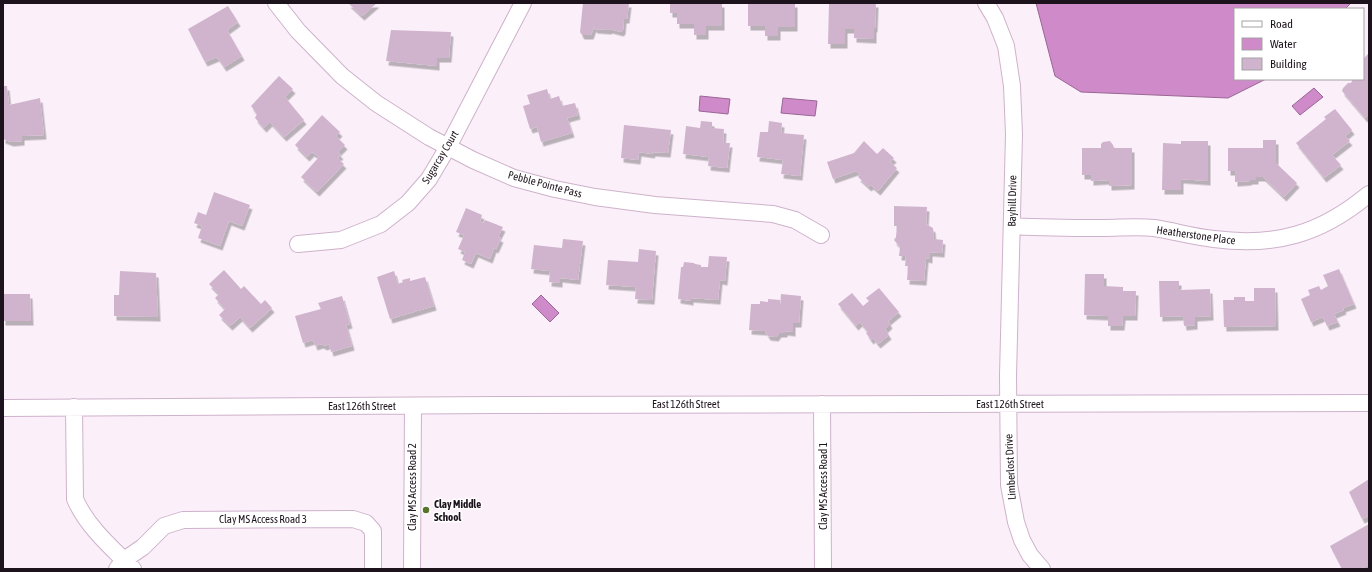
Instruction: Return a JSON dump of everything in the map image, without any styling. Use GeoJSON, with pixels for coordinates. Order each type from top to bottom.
{"type":"FeatureCollection","features":[{"type":"Feature","properties":{"kind":"street","name":"Pebble Pointe Pass"},"geometry":{"type":"LineString","coordinates":[[276,3],[298,31],[342,76],[376,103],[428,137],[473,160],[514,178],[595,198],[655,205],[773,214],[795,220],[821,235]]}},
{"type":"Feature","properties":{"kind":"street","name":"Sugarcay Court"},"geometry":{"type":"LineString","coordinates":[[298,244],[341,240],[381,224],[408,203],[429,179],[448,147],[523,3]]}},
{"type":"Feature","properties":{"kind":"street","name":"Bayhill Drive"},"geometry":{"type":"LineString","coordinates":[[986,3],[995,18],[1006,46],[1012,86],[1014,134],[1008,404]]}},
{"type":"Feature","properties":{"kind":"street","name":"Heatherstone Place"},"geometry":{"type":"LineString","coordinates":[[1012,226],[1058,228],[1154,228],[1214,239],[1248,242],[1286,238],[1301,234],[1327,223],[1354,207],[1369,194]]}},
{"type":"Feature","properties":{"kind":"street","name":"East 126th Street"},"geometry":{"type":"LineString","coordinates":[[3,408],[1369,403]]}},
{"type":"Feature","properties":{"kind":"street","name":"Clay MS Access Road 1"},"geometry":{"type":"LineString","coordinates":[[822,404],[823,569]]}},
{"type":"Feature","properties":{"kind":"street","name":"Limberlost Drive"},"geometry":{"type":"LineString","coordinates":[[1008,404],[1009,484],[1012,503],[1022,540],[1030,555],[1042,569]]}},
{"type":"Feature","properties":{"kind":"street","name":"Clay MS Access Road 2"},"geometry":{"type":"LineString","coordinates":[[412,569],[413,406]]}},
{"type":"Feature","properties":{"kind":"street","name":"Clay MS Access Road 3"},"geometry":{"type":"LineString","coordinates":[[74,407],[75,499],[89,524],[125,566],[164,526],[182,520],[353,519],[366,523],[373,532],[373,569]]}},
{"type":"Feature","properties":{"kind":"water"},"geometry":{"type":"Polygon","coordinates":[[[1036,3],[1351,3],[1346,8],[1234,8],[1234,80],[1264,80],[1228,98],[1081,92],[1055,76],[1036,3]]]}},
{"type":"Feature","properties":{"kind":"water"},"geometry":{"type":"Polygon","coordinates":[[[1314,88],[1323,97],[1300,115],[1292,106],[1314,88]]]}},
{"type":"Feature","properties":{"kind":"water"},"geometry":{"type":"Polygon","coordinates":[[[700,96],[730,99],[728,114],[699,111],[700,96]]]}},
{"type":"Feature","properties":{"kind":"water"},"geometry":{"type":"Polygon","coordinates":[[[783,98],[817,101],[815,116],[781,113],[783,98]]]}},
{"type":"Feature","properties":{"kind":"water"},"geometry":{"type":"Polygon","coordinates":[[[541,295],[559,313],[550,322],[532,304],[541,295]]]}},
{"type":"Feature","properties":{"kind":"building"},"geometry":{"type":"Polygon","coordinates":[[[348,3],[377,3],[362,16],[348,3]]]}},
{"type":"Feature","properties":{"kind":"building"},"geometry":{"type":"Polygon","coordinates":[[[583,3],[629,3],[627,19],[624,19],[623,30],[621,32],[610,29],[595,29],[594,27],[591,35],[582,35],[580,32],[583,3]]]}},
{"type":"Feature","properties":{"kind":"building"},"geometry":{"type":"Polygon","coordinates":[[[670,3],[722,3],[722,26],[706,26],[706,35],[694,35],[694,24],[677,24],[677,13],[670,13],[670,3]]]}},
{"type":"Feature","properties":{"kind":"building"},"geometry":{"type":"Polygon","coordinates":[[[748,3],[795,3],[795,27],[778,27],[778,36],[765,36],[765,26],[748,26],[748,3]]]}},
{"type":"Feature","properties":{"kind":"building"},"geometry":{"type":"Polygon","coordinates":[[[829,3],[876,3],[874,39],[854,38],[854,29],[845,29],[845,44],[828,44],[829,3]]]}},
{"type":"Feature","properties":{"kind":"building"},"geometry":{"type":"Polygon","coordinates":[[[228,6],[238,22],[227,30],[242,56],[224,67],[217,57],[205,62],[188,29],[228,6]]]}},
{"type":"Feature","properties":{"kind":"building"},"geometry":{"type":"Polygon","coordinates":[[[391,30],[451,32],[449,58],[437,58],[437,66],[386,61],[391,30]]]}},
{"type":"Feature","properties":{"kind":"building"},"geometry":{"type":"Polygon","coordinates":[[[1369,53],[1369,114],[1365,118],[1342,91],[1343,88],[1348,83],[1351,83],[1352,80],[1364,80],[1364,58],[1369,53]]]}},
{"type":"Feature","properties":{"kind":"building"},"geometry":{"type":"Polygon","coordinates":[[[279,76],[293,89],[285,97],[304,120],[284,137],[270,122],[264,128],[255,118],[257,114],[251,106],[279,76]]]}},
{"type":"Feature","properties":{"kind":"building"},"geometry":{"type":"Polygon","coordinates":[[[3,86],[7,86],[9,105],[40,98],[44,135],[22,136],[22,141],[11,142],[3,139],[3,86]]]}},
{"type":"Feature","properties":{"kind":"building"},"geometry":{"type":"Polygon","coordinates":[[[547,89],[550,99],[559,96],[562,106],[575,103],[578,115],[567,118],[572,133],[541,142],[537,127],[530,129],[523,106],[530,104],[527,95],[547,89]]]}},
{"type":"Feature","properties":{"kind":"building"},"geometry":{"type":"Polygon","coordinates":[[[1335,109],[1352,130],[1345,136],[1350,141],[1332,155],[1341,165],[1324,178],[1296,143],[1326,119],[1324,117],[1335,109]]]}},
{"type":"Feature","properties":{"kind":"building"},"geometry":{"type":"Polygon","coordinates":[[[322,115],[340,132],[336,136],[345,145],[338,152],[341,155],[337,158],[344,164],[317,192],[301,177],[319,157],[312,152],[307,157],[295,145],[322,115]]]}},
{"type":"Feature","properties":{"kind":"building"},"geometry":{"type":"Polygon","coordinates":[[[701,121],[712,122],[712,128],[724,129],[723,143],[730,143],[727,168],[708,166],[709,157],[683,154],[686,126],[700,128],[701,121]]]}},
{"type":"Feature","properties":{"kind":"building"},"geometry":{"type":"Polygon","coordinates":[[[769,121],[782,123],[781,133],[804,135],[800,176],[781,174],[783,160],[757,157],[760,132],[768,132],[769,121]]]}},
{"type":"Feature","properties":{"kind":"building"},"geometry":{"type":"Polygon","coordinates":[[[624,125],[671,130],[668,153],[653,152],[652,154],[639,152],[638,160],[621,158],[624,125]]]}},
{"type":"Feature","properties":{"kind":"building"},"geometry":{"type":"Polygon","coordinates":[[[1263,140],[1276,140],[1276,163],[1297,183],[1284,197],[1263,177],[1256,177],[1256,180],[1235,182],[1235,171],[1228,171],[1228,148],[1263,148],[1263,140]]]}},
{"type":"Feature","properties":{"kind":"building"},"geometry":{"type":"Polygon","coordinates":[[[864,141],[877,154],[883,148],[894,158],[890,162],[897,168],[878,191],[871,185],[869,187],[858,177],[860,175],[856,171],[833,179],[827,162],[854,153],[864,141]]]}},
{"type":"Feature","properties":{"kind":"building"},"geometry":{"type":"Polygon","coordinates":[[[1110,141],[1113,148],[1132,148],[1132,185],[1109,186],[1109,180],[1091,181],[1091,175],[1082,175],[1082,148],[1101,148],[1101,144],[1103,142],[1110,141]]]}},
{"type":"Feature","properties":{"kind":"building"},"geometry":{"type":"Polygon","coordinates":[[[1181,141],[1208,141],[1208,181],[1181,179],[1181,190],[1162,190],[1163,143],[1181,144],[1181,141]]]}},
{"type":"Feature","properties":{"kind":"building"},"geometry":{"type":"Polygon","coordinates":[[[214,192],[250,205],[242,226],[229,221],[220,246],[198,238],[202,226],[194,223],[198,212],[206,215],[214,192]]]}},
{"type":"Feature","properties":{"kind":"building"},"geometry":{"type":"Polygon","coordinates":[[[894,206],[927,207],[926,224],[933,228],[934,239],[943,240],[942,253],[930,252],[930,259],[926,258],[924,281],[907,280],[908,266],[905,266],[906,256],[899,256],[900,247],[894,240],[896,237],[897,226],[894,226],[894,206]]]}},
{"type":"Feature","properties":{"kind":"building"},"geometry":{"type":"Polygon","coordinates":[[[466,208],[482,215],[480,222],[483,223],[485,220],[503,227],[498,237],[501,238],[496,249],[494,248],[490,259],[476,253],[471,264],[462,260],[465,252],[458,249],[464,235],[456,232],[466,208]]]}},
{"type":"Feature","properties":{"kind":"building"},"geometry":{"type":"Polygon","coordinates":[[[563,239],[583,241],[578,280],[560,278],[560,283],[549,282],[550,271],[531,269],[534,245],[562,248],[563,239]]]}},
{"type":"Feature","properties":{"kind":"building"},"geometry":{"type":"Polygon","coordinates":[[[639,249],[656,251],[652,300],[635,299],[636,287],[606,285],[608,260],[638,262],[639,249]]]}},
{"type":"Feature","properties":{"kind":"building"},"geometry":{"type":"Polygon","coordinates":[[[709,256],[727,257],[725,281],[720,280],[718,300],[691,298],[691,301],[678,299],[681,267],[683,267],[684,262],[701,265],[701,267],[708,267],[709,256]]]}},
{"type":"Feature","properties":{"kind":"building"},"geometry":{"type":"Polygon","coordinates":[[[1339,269],[1354,304],[1343,308],[1344,310],[1334,314],[1338,322],[1327,326],[1323,317],[1311,322],[1301,299],[1310,295],[1308,290],[1319,286],[1321,290],[1328,286],[1323,275],[1339,269]]]}},
{"type":"Feature","properties":{"kind":"building"},"geometry":{"type":"Polygon","coordinates":[[[224,270],[241,289],[244,286],[261,304],[265,300],[272,308],[250,328],[240,317],[230,326],[219,315],[225,309],[215,298],[219,294],[209,284],[224,270]]]}},
{"type":"Feature","properties":{"kind":"building"},"geometry":{"type":"Polygon","coordinates":[[[120,271],[156,273],[158,317],[114,316],[114,295],[119,295],[120,271]]]}},
{"type":"Feature","properties":{"kind":"building"},"geometry":{"type":"Polygon","coordinates":[[[394,271],[398,284],[403,282],[402,280],[410,278],[410,281],[425,277],[434,306],[390,319],[377,277],[394,271]]]}},
{"type":"Feature","properties":{"kind":"building"},"geometry":{"type":"Polygon","coordinates":[[[1085,274],[1104,274],[1104,286],[1123,287],[1123,291],[1136,291],[1135,316],[1123,316],[1122,326],[1108,326],[1108,316],[1084,315],[1085,274]]]}},
{"type":"Feature","properties":{"kind":"building"},"geometry":{"type":"Polygon","coordinates":[[[1159,281],[1179,281],[1179,290],[1210,289],[1211,316],[1195,317],[1195,325],[1184,326],[1183,316],[1160,317],[1159,281]]]}},
{"type":"Feature","properties":{"kind":"building"},"geometry":{"type":"Polygon","coordinates":[[[879,288],[899,312],[888,321],[890,324],[885,329],[889,335],[878,344],[873,338],[871,340],[866,333],[868,332],[860,322],[856,326],[838,304],[852,293],[863,306],[869,301],[866,298],[879,288]]]}},
{"type":"Feature","properties":{"kind":"building"},"geometry":{"type":"Polygon","coordinates":[[[1254,288],[1275,288],[1276,326],[1224,327],[1223,300],[1234,300],[1234,297],[1245,297],[1245,301],[1254,301],[1254,288]]]}},
{"type":"Feature","properties":{"kind":"building"},"geometry":{"type":"Polygon","coordinates":[[[3,294],[30,294],[31,321],[3,321],[3,294]]]}},
{"type":"Feature","properties":{"kind":"building"},"geometry":{"type":"Polygon","coordinates":[[[781,294],[801,296],[799,323],[793,323],[793,332],[785,331],[785,333],[779,333],[776,337],[768,336],[765,331],[749,330],[751,304],[760,304],[760,301],[768,302],[768,299],[780,300],[780,307],[781,294]]]}},
{"type":"Feature","properties":{"kind":"building"},"geometry":{"type":"Polygon","coordinates":[[[342,296],[350,324],[346,325],[352,346],[331,352],[329,344],[325,346],[321,344],[315,346],[313,340],[303,343],[295,316],[321,309],[318,303],[342,296]]]}},
{"type":"Feature","properties":{"kind":"building"},"geometry":{"type":"Polygon","coordinates":[[[1369,479],[1369,516],[1362,519],[1349,492],[1369,479]]]}},
{"type":"Feature","properties":{"kind":"building"},"geometry":{"type":"Polygon","coordinates":[[[1369,524],[1369,565],[1360,569],[1342,569],[1330,546],[1369,524]]]}},
{"type":"Feature","properties":{"kind":"place","name":"Clay Middle School"},"geometry":{"type":"Point","coordinates":[426,510]}}]}
